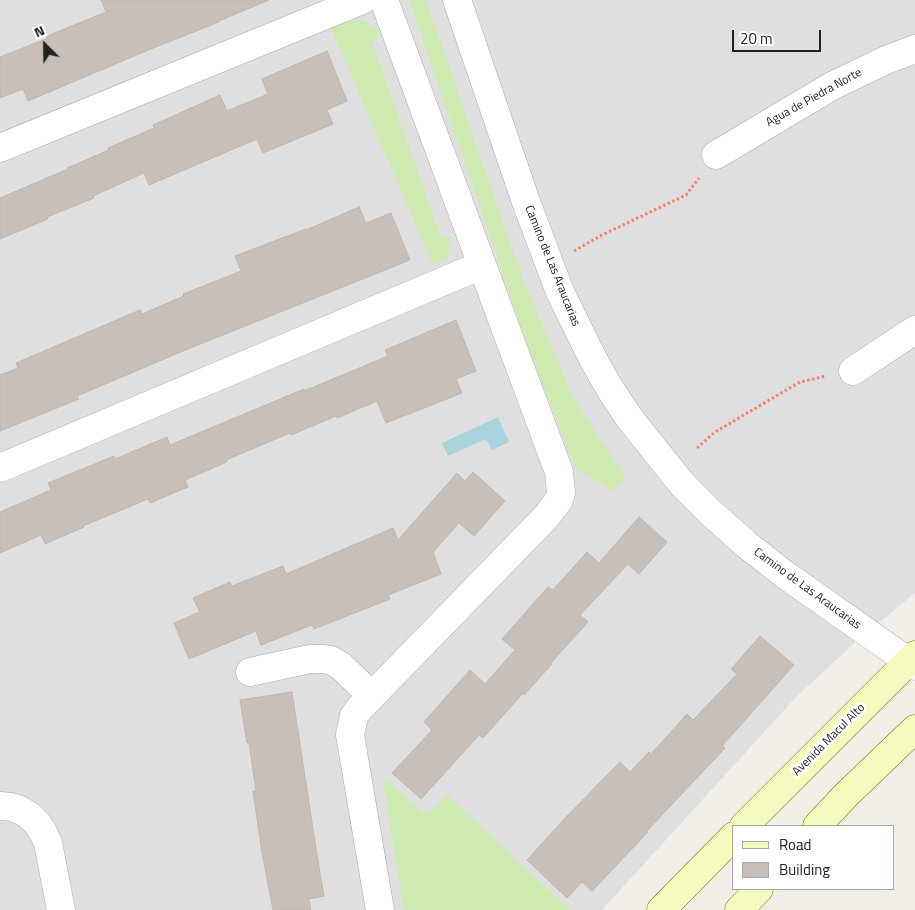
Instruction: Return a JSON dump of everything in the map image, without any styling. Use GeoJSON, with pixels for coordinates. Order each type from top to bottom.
{"type":"FeatureCollection","features":[{"type":"Feature","properties":{"kind":"street"},"geometry":{"type":"LineString","coordinates":[[0,148],[362,0]]}},
{"type":"Feature","properties":{"kind":"street"},"geometry":{"type":"LineString","coordinates":[[380,910],[350,735],[354,716],[546,517],[559,500],[561,492],[559,472],[384,0]]}},
{"type":"Feature","properties":{"kind":"street","name":"Camino de Las Araucarias"},"geometry":{"type":"LineString","coordinates":[[457,0],[525,199],[557,285],[592,357],[630,419],[682,484],[747,545],[784,574],[913,661]]}},
{"type":"Feature","properties":{"kind":"street","name":"Agua de Piedra Norte"},"geometry":{"type":"LineString","coordinates":[[716,155],[832,86],[879,63],[915,49]]}},
{"type":"Feature","properties":{"kind":"street"},"geometry":{"type":"LineString","coordinates":[[0,468],[482,266]]}},
{"type":"Feature","properties":{"kind":"street"},"geometry":{"type":"LineString","coordinates":[[853,371],[915,330]]}},
{"type":"Feature","properties":{"kind":"street"},"geometry":{"type":"LineString","coordinates":[[250,672],[310,659],[331,660],[341,666],[372,696]]}},
{"type":"Feature","properties":{"kind":"street","name":"Avenida Macul Alto"},"geometry":{"type":"LineString","coordinates":[[745,825],[913,661]]}},
{"type":"Feature","properties":{"kind":"street"},"geometry":{"type":"LineString","coordinates":[[818,825],[853,788],[915,729]]}},
{"type":"Feature","properties":{"kind":"street"},"geometry":{"type":"LineString","coordinates":[[0,806],[20,810],[37,823],[43,832],[48,843],[61,910]]}},
{"type":"Feature","properties":{"kind":"street"},"geometry":{"type":"LineString","coordinates":[[661,910],[732,838]]}},
{"type":"Feature","properties":{"kind":"street"},"geometry":{"type":"LineString","coordinates":[[739,910],[758,890]]}},
{"type":"Feature","properties":{"kind":"path"},"geometry":{"type":"LineString","coordinates":[[571,252],[686,195],[716,155]]}},
{"type":"Feature","properties":{"kind":"path"},"geometry":{"type":"LineString","coordinates":[[697,448],[715,432],[800,382],[853,371]]}},
{"type":"Feature","properties":{"kind":"shaded area"},"geometry":{"type":"Polygon","coordinates":[[[0,0],[915,0],[915,593],[859,639],[797,696],[602,910],[0,910],[0,0]]]}},
{"type":"Feature","properties":{"kind":"green space"},"geometry":{"type":"Polygon","coordinates":[[[409,0],[426,0],[522,277],[573,397],[625,477],[614,491],[576,469],[527,344],[409,0]]]}},
{"type":"Feature","properties":{"kind":"green space"},"geometry":{"type":"Polygon","coordinates":[[[360,19],[384,33],[372,42],[441,238],[452,236],[447,259],[433,265],[330,26],[360,19]]]}},
{"type":"Feature","properties":{"kind":"green space"},"geometry":{"type":"Polygon","coordinates":[[[383,778],[426,815],[447,795],[570,910],[406,910],[403,907],[383,778]]]}},
{"type":"Feature","properties":{"kind":"water"},"geometry":{"type":"Polygon","coordinates":[[[498,417],[509,442],[492,450],[486,439],[448,456],[442,443],[498,417]]]}},
{"type":"Feature","properties":{"kind":"building"},"geometry":{"type":"Polygon","coordinates":[[[101,0],[269,0],[28,101],[23,89],[0,98],[0,57],[106,12],[101,0]]]}},
{"type":"Feature","properties":{"kind":"building"},"geometry":{"type":"Polygon","coordinates":[[[327,51],[347,101],[327,110],[333,124],[263,153],[257,139],[149,185],[144,173],[93,196],[94,198],[0,239],[0,198],[109,150],[108,148],[154,128],[153,125],[220,95],[227,111],[268,94],[262,79],[327,51]]]}},
{"type":"Feature","properties":{"kind":"building"},"geometry":{"type":"Polygon","coordinates":[[[359,207],[366,223],[391,213],[410,260],[183,351],[77,396],[79,399],[0,431],[0,375],[18,368],[16,363],[140,310],[142,314],[184,296],[183,294],[241,271],[235,256],[306,230],[359,207]]]}},
{"type":"Feature","properties":{"kind":"building"},"geometry":{"type":"Polygon","coordinates":[[[456,320],[476,371],[456,379],[462,393],[386,423],[377,401],[291,435],[290,433],[226,460],[227,462],[185,480],[188,487],[150,503],[148,499],[45,544],[41,535],[0,553],[0,512],[51,490],[48,483],[114,456],[115,459],[167,437],[170,445],[388,356],[385,350],[456,320]]]}},
{"type":"Feature","properties":{"kind":"building"},"geometry":{"type":"Polygon","coordinates":[[[473,472],[505,501],[474,536],[459,523],[433,552],[441,574],[388,595],[390,599],[314,629],[312,625],[261,645],[256,631],[189,659],[174,623],[200,612],[193,598],[230,582],[232,586],[283,566],[286,574],[393,528],[398,540],[457,473],[465,481],[473,472]]]}},
{"type":"Feature","properties":{"kind":"building"},"geometry":{"type":"Polygon","coordinates":[[[639,517],[667,542],[639,574],[628,564],[580,615],[588,622],[552,664],[483,738],[479,735],[421,799],[392,773],[432,730],[424,722],[470,670],[485,684],[515,650],[502,639],[548,587],[553,590],[587,552],[599,563],[639,517]]]}},
{"type":"Feature","properties":{"kind":"building"},"geometry":{"type":"Polygon","coordinates":[[[760,636],[794,665],[722,746],[725,748],[592,891],[582,882],[567,898],[527,860],[620,762],[630,772],[649,752],[651,754],[687,714],[693,720],[737,674],[731,669],[760,636]]]}},
{"type":"Feature","properties":{"kind":"building"},"geometry":{"type":"Polygon","coordinates":[[[292,692],[324,896],[309,899],[311,910],[273,910],[253,791],[256,791],[249,743],[247,743],[240,700],[292,692]]]}}]}
